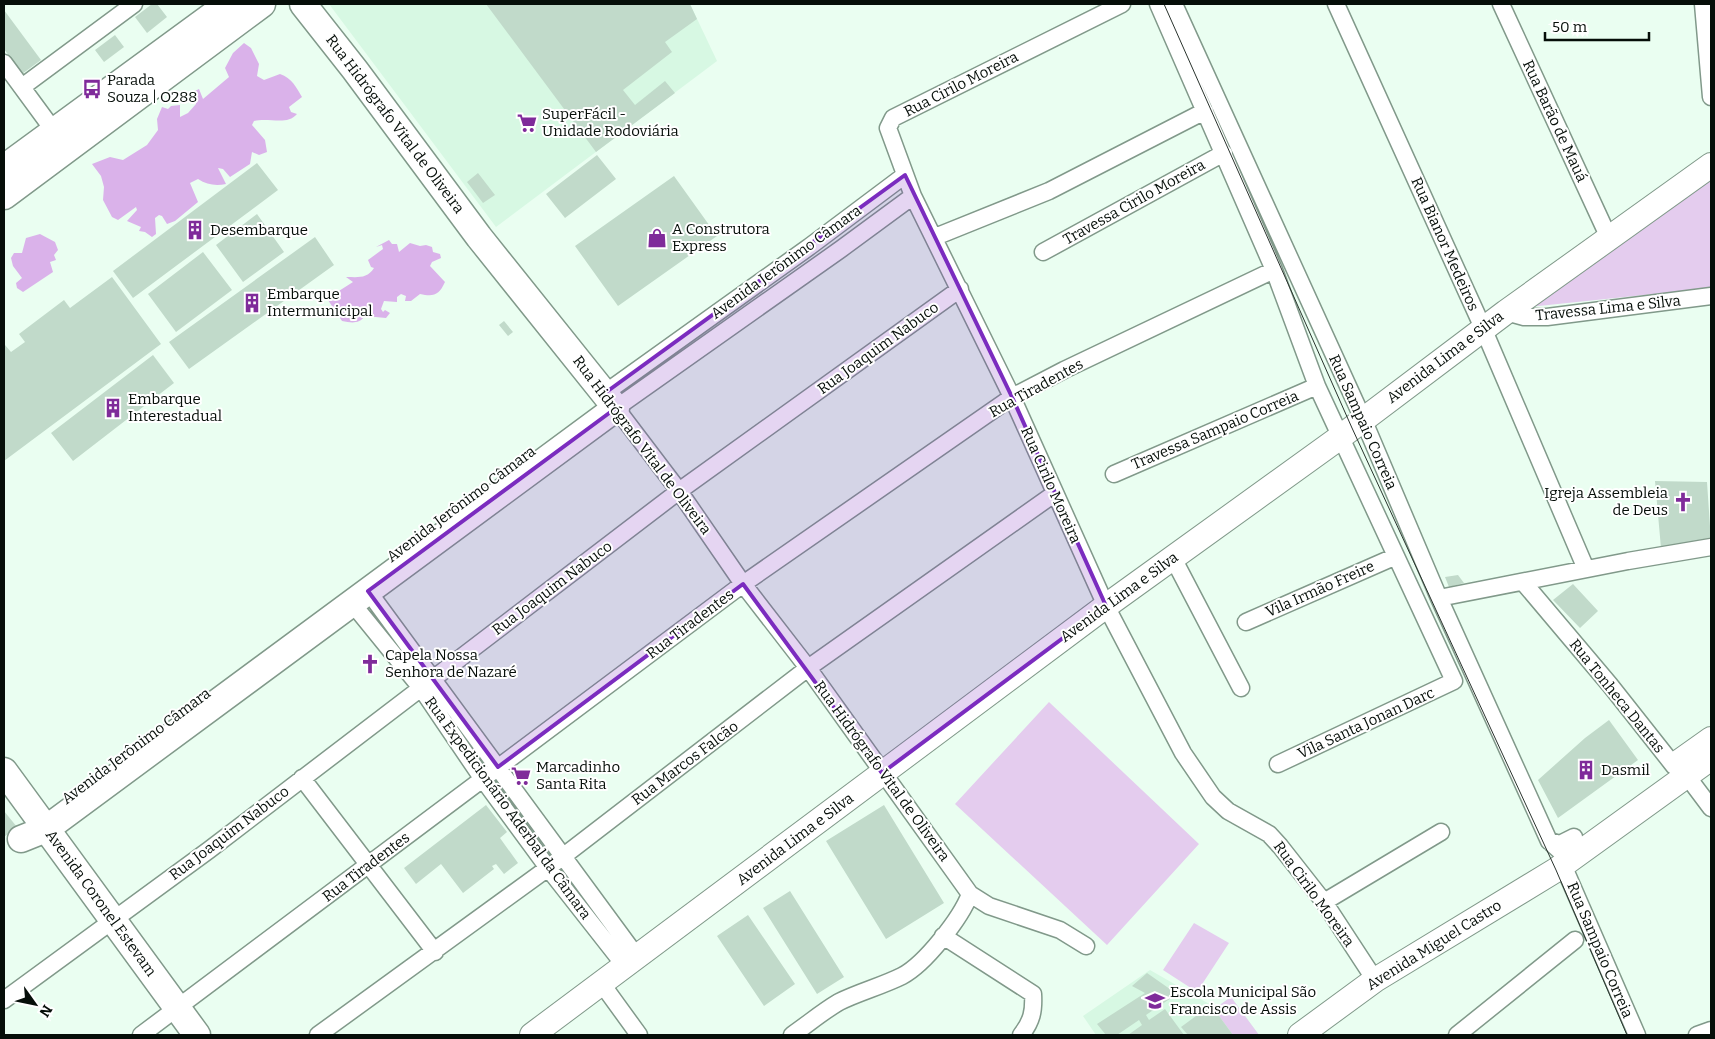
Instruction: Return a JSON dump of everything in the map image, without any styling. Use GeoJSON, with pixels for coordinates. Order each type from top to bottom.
{"type":"FeatureCollection","features":[{"type":"Feature","properties":{"kind":"main road"},"geometry":{"type":"LineString","coordinates":[[4,168],[228,4]]}},
{"type":"Feature","properties":{"kind":"main road"},"geometry":{"type":"LineString","coordinates":[[4,196],[262,4]]}},
{"type":"Feature","properties":{"kind":"main road","name":"Rua Hidrógrafo Vital de Oliveira"},"geometry":{"type":"LineString","coordinates":[[303,4],[355,70],[479,237],[610,400]]}},
{"type":"Feature","properties":{"kind":"main road","name":"Avenida Lima e Silva"},"geometry":{"type":"LineString","coordinates":[[532,1035],[1106,606],[1340,438],[1483,328],[1711,165]]}},
{"type":"Feature","properties":{"kind":"main road","name":"Avenida Jerônimo Câmara"},"geometry":{"type":"LineString","coordinates":[[12,845],[43,825],[360,597],[610,400]]}},
{"type":"Feature","properties":{"kind":"main road","name":"Avenida Jerônimo Câmara"},"geometry":{"type":"LineString","coordinates":[[43,825],[226,677],[610,400]]}},
{"type":"Feature","properties":{"kind":"main road","name":"Avenida Miguel Castro"},"geometry":{"type":"LineString","coordinates":[[1300,1035],[1375,980],[1577,847],[1680,771],[1711,739]]}},
{"type":"Feature","properties":{"kind":"main road","name":"Avenida Miguel Castro"},"geometry":{"type":"LineString","coordinates":[[1680,771],[1711,758]]}},
{"type":"Feature","properties":{"kind":"main road","name":"Avenida Coronel Estevam"},"geometry":{"type":"LineString","coordinates":[[4,771],[197,1035]]}},
{"type":"Feature","properties":{"kind":"street"},"geometry":{"type":"LineString","coordinates":[[22,87],[134,4]]}},
{"type":"Feature","properties":{"kind":"street","name":"Rua Cirilo Moreira"},"geometry":{"type":"LineString","coordinates":[[1122,4],[891,120],[888,128],[913,196],[935,237],[1012,397],[1106,606],[1183,753],[1214,797],[1228,811],[1269,834],[1324,902],[1375,980]]}},
{"type":"Feature","properties":{"kind":"street","name":"Rua Sampaio Correia"},"geometry":{"type":"LineString","coordinates":[[1158,4],[1274,270],[1317,386],[1394,556],[1454,682]]}},
{"type":"Feature","properties":{"kind":"street","name":"Rua Bianor Medeiros"},"geometry":{"type":"LineString","coordinates":[[1336,4],[1483,328],[1586,569]]}},
{"type":"Feature","properties":{"kind":"street","name":"Rua Barão de Mauá"},"geometry":{"type":"LineString","coordinates":[[1501,4],[1609,238]]}},
{"type":"Feature","properties":{"kind":"street"},"geometry":{"type":"LineString","coordinates":[[1703,4],[1708,22],[1711,97]]}},
{"type":"Feature","properties":{"kind":"street","name":"Rua Sampaio Correia"},"geometry":{"type":"LineString","coordinates":[[1176,5],[1363,419],[1439,598],[1549,841],[1577,847],[1637,1035]]}},
{"type":"Feature","properties":{"kind":"street"},"geometry":{"type":"LineString","coordinates":[[4,63],[54,131]]}},
{"type":"Feature","properties":{"kind":"street"},"geometry":{"type":"LineString","coordinates":[[935,237],[1049,191],[1205,111]]}},
{"type":"Feature","properties":{"kind":"street","name":"Travessa Cirilo Moreira"},"geometry":{"type":"LineString","coordinates":[[1043,252],[1224,153]]}},
{"type":"Feature","properties":{"kind":"street","name":"Avenida Jerônimo Câmara"},"geometry":{"type":"LineString","coordinates":[[610,400],[904,175]]}},
{"type":"Feature","properties":{"kind":"street","name":"Avenida Jerônimo Câmara"},"geometry":{"type":"LineString","coordinates":[[610,400],[841,249],[913,196]]}},
{"type":"Feature","properties":{"kind":"street","name":"Rua Tiradentes"},"geometry":{"type":"LineString","coordinates":[[141,1035],[743,584],[1012,397],[1064,370],[1274,270]]}},
{"type":"Feature","properties":{"kind":"street","name":"Rua Joaquim Nabuco"},"geometry":{"type":"LineString","coordinates":[[4,1000],[112,919],[209,850],[679,492],[960,289]]}},
{"type":"Feature","properties":{"kind":"street","name":"Travessa Lima e Silva"},"geometry":{"type":"LineString","coordinates":[[1506,312],[1524,317],[1547,317],[1711,296]]}},
{"type":"Feature","properties":{"kind":"street","name":"Travessa Sampaio Correia"},"geometry":{"type":"LineString","coordinates":[[1114,474],[1317,386]]}},
{"type":"Feature","properties":{"kind":"street","name":"Rua Hidrógrafo Vital de Oliveira"},"geometry":{"type":"LineString","coordinates":[[610,400],[679,492],[743,584],[808,668],[970,894]]}},
{"type":"Feature","properties":{"kind":"street","name":"Rua Marcos Falcão"},"geometry":{"type":"LineString","coordinates":[[318,1035],[435,952],[548,868],[808,668],[1054,494]]}},
{"type":"Feature","properties":{"kind":"street"},"geometry":{"type":"LineString","coordinates":[[1439,598],[1586,569],[1711,548]]}},
{"type":"Feature","properties":{"kind":"street","name":"Vila Irmão Freire"},"geometry":{"type":"LineString","coordinates":[[1246,622],[1394,556]]}},
{"type":"Feature","properties":{"kind":"street"},"geometry":{"type":"LineString","coordinates":[[1173,558],[1241,688]]}},
{"type":"Feature","properties":{"kind":"street","name":"Rua Tonheca Dantas"},"geometry":{"type":"LineString","coordinates":[[1523,582],[1711,808]]}},
{"type":"Feature","properties":{"kind":"street","name":"Rua Expedicionário Aderbal da Câmara"},"geometry":{"type":"LineString","coordinates":[[360,597],[427,684],[498,767],[564,856],[631,962]]}},
{"type":"Feature","properties":{"kind":"street","name":"Vila Santa Jonan Darc"},"geometry":{"type":"LineString","coordinates":[[1278,764],[1454,682]]}},
{"type":"Feature","properties":{"kind":"street","name":"Rua Expedicionário Aderbal da Câmara"},"geometry":{"type":"LineString","coordinates":[[427,684],[482,778],[548,868],[631,962]]}},
{"type":"Feature","properties":{"kind":"street"},"geometry":{"type":"LineString","coordinates":[[302,778],[435,952]]}},
{"type":"Feature","properties":{"kind":"street"},"geometry":{"type":"LineString","coordinates":[[1324,902],[1441,832]]}},
{"type":"Feature","properties":{"kind":"street"},"geometry":{"type":"LineString","coordinates":[[796,1034],[840,1002],[904,975],[918,964],[943,936],[967,903],[970,894],[989,906],[1060,930],[1086,946]]}},
{"type":"Feature","properties":{"kind":"street"},"geometry":{"type":"LineString","coordinates":[[943,936],[1033,994],[1034,1010],[1031,1022],[1021,1035]]}},
{"type":"Feature","properties":{"kind":"street"},"geometry":{"type":"LineString","coordinates":[[1457,1035],[1575,940]]}},
{"type":"Feature","properties":{"kind":"street"},"geometry":{"type":"LineString","coordinates":[[602,984],[639,1035]]}},
{"type":"Feature","properties":{"kind":"street"},"geometry":{"type":"LineString","coordinates":[[1697,1035],[1711,1030]]}},
{"type":"Feature","properties":{"kind":"highlighted area"},"geometry":{"type":"Polygon","coordinates":[[[905,175],[1012,397],[1106,606],[882,773],[743,584],[498,767],[368,591],[616,408],[605,393],[905,175]]]}},
{"type":"Feature","properties":{"kind":"shaded area","name":"SuperFácil - Unidade Rodoviária"},"geometry":{"type":"Polygon","coordinates":[[[329,4],[690,4],[717,61],[496,227],[329,4]]]}},
{"type":"Feature","properties":{"kind":"shaded area"},"geometry":{"type":"Polygon","coordinates":[[[244,43],[251,48],[259,64],[257,76],[264,80],[280,74],[293,83],[302,97],[289,107],[291,112],[297,114],[288,120],[254,121],[252,125],[265,140],[267,152],[259,155],[252,152],[250,164],[230,177],[223,169],[218,168],[226,184],[205,183],[198,179],[190,183],[198,202],[175,221],[167,224],[162,216],[159,215],[155,218],[156,234],[152,237],[145,232],[139,231],[141,227],[127,221],[137,210],[136,207],[118,220],[112,217],[103,200],[104,187],[101,176],[92,164],[110,157],[123,160],[147,145],[158,130],[157,119],[162,107],[168,109],[171,106],[180,105],[180,117],[188,113],[196,104],[195,91],[199,89],[203,99],[229,77],[225,68],[233,53],[244,43]]]}},
{"type":"Feature","properties":{"kind":"shaded area"},"geometry":{"type":"Polygon","coordinates":[[[1711,175],[1711,288],[1529,307],[1711,175]]]}},
{"type":"Feature","properties":{"kind":"shaded area"},"geometry":{"type":"Polygon","coordinates":[[[40,234],[55,242],[58,250],[54,255],[56,260],[50,262],[53,272],[23,292],[17,288],[16,283],[22,278],[13,266],[11,258],[14,253],[22,253],[26,238],[40,234]]]}},
{"type":"Feature","properties":{"kind":"shaded area"},"geometry":{"type":"Polygon","coordinates":[[[389,240],[392,244],[397,244],[399,252],[410,243],[432,247],[433,252],[440,254],[441,258],[432,262],[430,266],[445,282],[443,286],[436,294],[420,294],[411,301],[405,301],[406,296],[401,294],[397,297],[397,302],[384,301],[381,309],[383,312],[385,310],[390,313],[386,318],[365,316],[355,322],[342,321],[328,300],[353,282],[346,277],[362,277],[371,272],[374,268],[371,267],[368,260],[383,249],[382,245],[376,247],[389,240]]]}},
{"type":"Feature","properties":{"kind":"shaded area"},"geometry":{"type":"Polygon","coordinates":[[[1049,702],[1199,844],[1107,945],[955,804],[1049,702]]]}},
{"type":"Feature","properties":{"kind":"shaded area"},"geometry":{"type":"Polygon","coordinates":[[[1194,923],[1229,943],[1197,992],[1163,970],[1194,923]]]}},
{"type":"Feature","properties":{"kind":"shaded area","name":"Escola Municipal São Francisco de Assis"},"geometry":{"type":"Polygon","coordinates":[[[1150,970],[1211,1005],[1214,1009],[1231,997],[1259,1035],[1096,1035],[1083,1016],[1150,970]]]}},
{"type":"Feature","properties":{"kind":"shaded area"},"geometry":{"type":"Polygon","coordinates":[[[1231,997],[1259,1035],[1233,1035],[1214,1009],[1231,997]]]}},
{"type":"Feature","properties":{"kind":"building"},"geometry":{"type":"Polygon","coordinates":[[[152,4],[157,4],[167,17],[147,33],[135,17],[152,4]]]}},
{"type":"Feature","properties":{"kind":"building"},"geometry":{"type":"Polygon","coordinates":[[[486,4],[690,4],[697,19],[665,42],[672,52],[623,90],[635,105],[665,81],[675,93],[596,152],[486,4]]]}},
{"type":"Feature","properties":{"kind":"building"},"geometry":{"type":"Polygon","coordinates":[[[4,10],[41,60],[22,74],[4,49],[4,10]]]}},
{"type":"Feature","properties":{"kind":"building"},"geometry":{"type":"Polygon","coordinates":[[[115,35],[124,47],[104,62],[95,50],[115,35]]]}},
{"type":"Feature","properties":{"kind":"building"},"geometry":{"type":"Polygon","coordinates":[[[597,155],[616,179],[565,218],[546,194],[597,155]]]}},
{"type":"Feature","properties":{"kind":"building","name":"Desembarque"},"geometry":{"type":"Polygon","coordinates":[[[257,163],[278,190],[133,298],[113,271],[257,163]]]}},
{"type":"Feature","properties":{"kind":"building"},"geometry":{"type":"Polygon","coordinates":[[[478,173],[495,195],[483,203],[467,182],[478,173]]]}},
{"type":"Feature","properties":{"kind":"building"},"geometry":{"type":"Polygon","coordinates":[[[674,176],[717,236],[618,306],[575,246],[674,176]]]}},
{"type":"Feature","properties":{"kind":"building"},"geometry":{"type":"Polygon","coordinates":[[[257,214],[284,252],[243,282],[216,245],[257,214]]]}},
{"type":"Feature","properties":{"kind":"building","name":"Embarque Intermunicipal"},"geometry":{"type":"Polygon","coordinates":[[[315,237],[334,265],[189,369],[169,342],[315,237]]]}},
{"type":"Feature","properties":{"kind":"building"},"geometry":{"type":"Polygon","coordinates":[[[203,252],[232,290],[176,332],[148,294],[203,252]]]}},
{"type":"Feature","properties":{"kind":"building"},"geometry":{"type":"Polygon","coordinates":[[[112,277],[161,344],[4,461],[4,346],[11,352],[25,342],[19,334],[64,300],[70,308],[112,277]]]}},
{"type":"Feature","properties":{"kind":"building"},"geometry":{"type":"Polygon","coordinates":[[[504,321],[513,332],[508,336],[499,325],[504,321]]]}},
{"type":"Feature","properties":{"kind":"building","name":"Embarque Interestadual"},"geometry":{"type":"Polygon","coordinates":[[[153,355],[174,383],[73,461],[51,433],[153,355]]]}},
{"type":"Feature","properties":{"kind":"building","name":"Igreja Assembleia de Deus"},"geometry":{"type":"Polygon","coordinates":[[[1655,481],[1707,482],[1711,541],[1661,548],[1655,481]]]}},
{"type":"Feature","properties":{"kind":"building"},"geometry":{"type":"Polygon","coordinates":[[[1458,575],[1464,583],[1449,587],[1445,577],[1458,575]]]}},
{"type":"Feature","properties":{"kind":"building"},"geometry":{"type":"Polygon","coordinates":[[[1573,584],[1598,611],[1580,628],[1553,600],[1573,584]]]}},
{"type":"Feature","properties":{"kind":"building","name":"Dasmil"},"geometry":{"type":"Polygon","coordinates":[[[1609,720],[1638,760],[1558,818],[1538,780],[1585,738],[1609,720]]]}},
{"type":"Feature","properties":{"kind":"building"},"geometry":{"type":"Polygon","coordinates":[[[486,805],[507,832],[500,838],[518,863],[504,874],[496,864],[492,866],[494,869],[463,893],[441,864],[416,884],[404,868],[486,805]]]}},
{"type":"Feature","properties":{"kind":"building"},"geometry":{"type":"Polygon","coordinates":[[[884,805],[944,903],[886,939],[826,841],[884,805]]]}},
{"type":"Feature","properties":{"kind":"building"},"geometry":{"type":"Polygon","coordinates":[[[4,811],[17,827],[4,837],[4,811]]]}},
{"type":"Feature","properties":{"kind":"building"},"geometry":{"type":"Polygon","coordinates":[[[790,891],[844,977],[817,994],[763,908],[790,891]]]}},
{"type":"Feature","properties":{"kind":"building"},"geometry":{"type":"Polygon","coordinates":[[[748,915],[795,984],[764,1006],[717,936],[748,915]]]}},
{"type":"Feature","properties":{"kind":"building"},"geometry":{"type":"Polygon","coordinates":[[[1147,973],[1177,994],[1146,1015],[1149,1020],[1165,1009],[1184,1035],[1128,1035],[1142,1025],[1139,1020],[1117,1035],[1106,1035],[1097,1024],[1145,993],[1132,986],[1147,973]]]}},
{"type":"Feature","properties":{"kind":"building"},"geometry":{"type":"Polygon","coordinates":[[[1211,1005],[1233,1035],[1188,1035],[1181,1027],[1211,1005]]]}},
{"type":"Feature","properties":{"kind":"tram line"},"geometry":{"type":"LineString","coordinates":[[1164,4],[1352,428],[1556,870],[1627,1035]]}},
{"type":"Feature","properties":{"kind":"place","name":"Parada Souza | O288"},"geometry":{"type":"Point","coordinates":[92,89]}},
{"type":"Feature","properties":{"kind":"place","name":"SuperFácil - Unidade Rodoviária"},"geometry":{"type":"Point","coordinates":[527,123]}},
{"type":"Feature","properties":{"kind":"place","name":"Desembarque"},"geometry":{"type":"Point","coordinates":[195,230]}},
{"type":"Feature","properties":{"kind":"place","name":"A Construtora Express"},"geometry":{"type":"Point","coordinates":[657,238]}},
{"type":"Feature","properties":{"kind":"place","name":"Embarque Intermunicipal"},"geometry":{"type":"Point","coordinates":[252,303]}},
{"type":"Feature","properties":{"kind":"place","name":"Embarque Interestadual"},"geometry":{"type":"Point","coordinates":[113,408]}},
{"type":"Feature","properties":{"kind":"place","name":"Igreja Assembleia de Deus"},"geometry":{"type":"Point","coordinates":[1683,502]}},
{"type":"Feature","properties":{"kind":"place","name":"Capela Nossa Senhora de Nazaré"},"geometry":{"type":"Point","coordinates":[370,664]}},
{"type":"Feature","properties":{"kind":"place","name":"Dasmil"},"geometry":{"type":"Point","coordinates":[1586,770]}},
{"type":"Feature","properties":{"kind":"place","name":"Marcadinho Santa Rita"},"geometry":{"type":"Point","coordinates":[521,776]}},
{"type":"Feature","properties":{"kind":"place","name":"Escola Municipal São Francisco de Assis"},"geometry":{"type":"Point","coordinates":[1155,1001]}}]}
